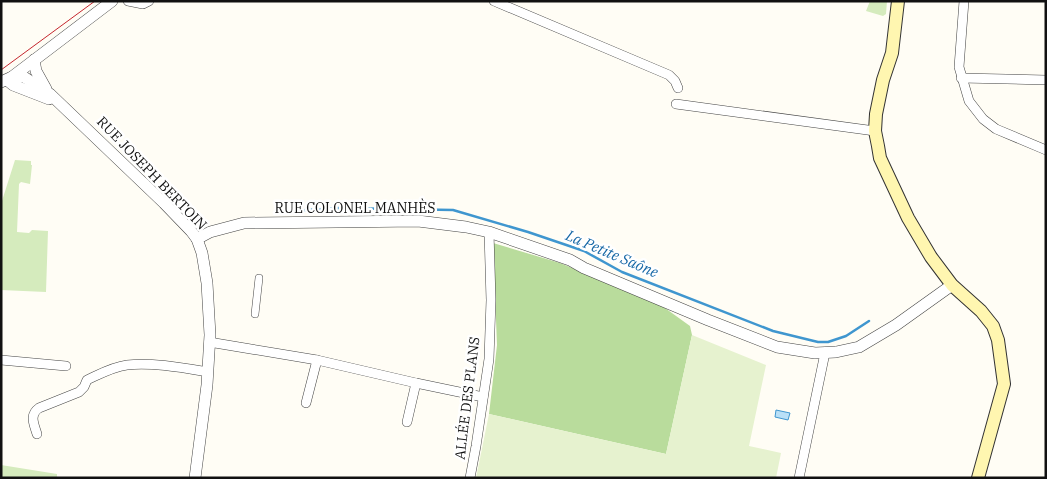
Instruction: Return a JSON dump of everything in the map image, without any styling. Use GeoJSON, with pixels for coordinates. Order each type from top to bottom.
{"type":"FeatureCollection","features":[{"type":"Feature","properties":{"kind":"main road"},"geometry":{"type":"LineString","coordinates":[[898,1],[892,53],[883,80],[876,114],[876,131],[880,158],[908,218],[931,257],[952,285],[981,311],[993,326],[998,340],[1004,384],[978,478]]}},
{"type":"Feature","properties":{"kind":"street"},"geometry":{"type":"LineString","coordinates":[[7,80],[112,1]]}},
{"type":"Feature","properties":{"kind":"street"},"geometry":{"type":"LineString","coordinates":[[128,1],[143,4],[149,1]]}},
{"type":"Feature","properties":{"kind":"street"},"geometry":{"type":"LineString","coordinates":[[494,1],[670,75],[678,88]]}},
{"type":"Feature","properties":{"kind":"street"},"geometry":{"type":"LineString","coordinates":[[964,1],[959,67],[969,101],[982,118],[996,129],[1046,150]]}},
{"type":"Feature","properties":{"kind":"street","name":"RUE JOSEPH BERTOIN"},"geometry":{"type":"LineString","coordinates":[[34,60],[40,81],[50,94]]}},
{"type":"Feature","properties":{"kind":"street","name":"RUE JOSEPH BERTOIN"},"geometry":{"type":"LineString","coordinates":[[7,80],[24,78],[50,94],[164,203],[197,239],[204,259],[210,342],[195,478]]}},
{"type":"Feature","properties":{"kind":"street"},"geometry":{"type":"LineString","coordinates":[[961,78],[1046,80]]}},
{"type":"Feature","properties":{"kind":"street","name":"RUE JOSEPH BERTOIN"},"geometry":{"type":"LineString","coordinates":[[7,80],[13,85],[64,106]]}},
{"type":"Feature","properties":{"kind":"street"},"geometry":{"type":"LineString","coordinates":[[676,104],[876,131]]}},
{"type":"Feature","properties":{"kind":"street","name":"RUE COLONEL MANHÈS"},"geometry":{"type":"LineString","coordinates":[[197,239],[210,232],[244,223],[262,222],[418,221],[466,226],[570,260],[584,268],[777,347],[825,353],[859,347],[878,337],[934,300],[952,285]]}},
{"type":"Feature","properties":{"kind":"street","name":"ALLÉE DES PLANS"},"geometry":{"type":"LineString","coordinates":[[470,478],[489,359],[489,232]]}},
{"type":"Feature","properties":{"kind":"street"},"geometry":{"type":"LineString","coordinates":[[255,314],[259,278]]}},
{"type":"Feature","properties":{"kind":"street"},"geometry":{"type":"LineString","coordinates":[[210,342],[317,360],[483,397]]}},
{"type":"Feature","properties":{"kind":"street"},"geometry":{"type":"LineString","coordinates":[[799,478],[825,353]]}},
{"type":"Feature","properties":{"kind":"street"},"geometry":{"type":"LineString","coordinates":[[1,360],[66,366]]}},
{"type":"Feature","properties":{"kind":"street"},"geometry":{"type":"LineString","coordinates":[[306,403],[317,360]]}},
{"type":"Feature","properties":{"kind":"street"},"geometry":{"type":"LineString","coordinates":[[38,434],[32,416],[34,412],[39,408],[78,392],[84,388],[87,380],[105,371],[128,365],[182,368],[208,372]]}},
{"type":"Feature","properties":{"kind":"street"},"geometry":{"type":"LineString","coordinates":[[407,422],[416,383]]}},
{"type":"Feature","properties":{"kind":"green space"},"geometry":{"type":"Polygon","coordinates":[[[870,1],[887,1],[886,14],[883,16],[866,11],[870,1]]]}},
{"type":"Feature","properties":{"kind":"green space"},"geometry":{"type":"Polygon","coordinates":[[[15,160],[31,161],[32,165],[30,184],[21,182],[19,184],[17,232],[29,233],[32,230],[48,231],[46,292],[1,290],[1,204],[15,160]]]}},
{"type":"Feature","properties":{"kind":"green space"},"geometry":{"type":"Polygon","coordinates":[[[493,243],[560,263],[658,303],[690,326],[692,335],[666,454],[489,414],[497,345],[493,243]]]}},
{"type":"Feature","properties":{"kind":"green space"},"geometry":{"type":"Polygon","coordinates":[[[692,335],[766,365],[749,446],[781,453],[776,478],[476,478],[489,414],[666,454],[692,335]]]}},
{"type":"Feature","properties":{"kind":"green space"},"geometry":{"type":"Polygon","coordinates":[[[1,465],[57,474],[57,478],[1,478],[1,465]]]}},
{"type":"Feature","properties":{"kind":"water"},"geometry":{"type":"Polygon","coordinates":[[[776,410],[790,413],[788,420],[775,417],[776,410]]]}},
{"type":"Feature","properties":{"kind":"waterway","name":"La Petite Saône"},"geometry":{"type":"LineString","coordinates":[[276,212],[338,208],[453,210],[584,251],[622,272],[773,331],[818,342],[828,342],[846,336],[869,321]]}},
{"type":"Feature","properties":{"kind":"tram line"},"geometry":{"type":"LineString","coordinates":[[1,70],[95,1]]}}]}
